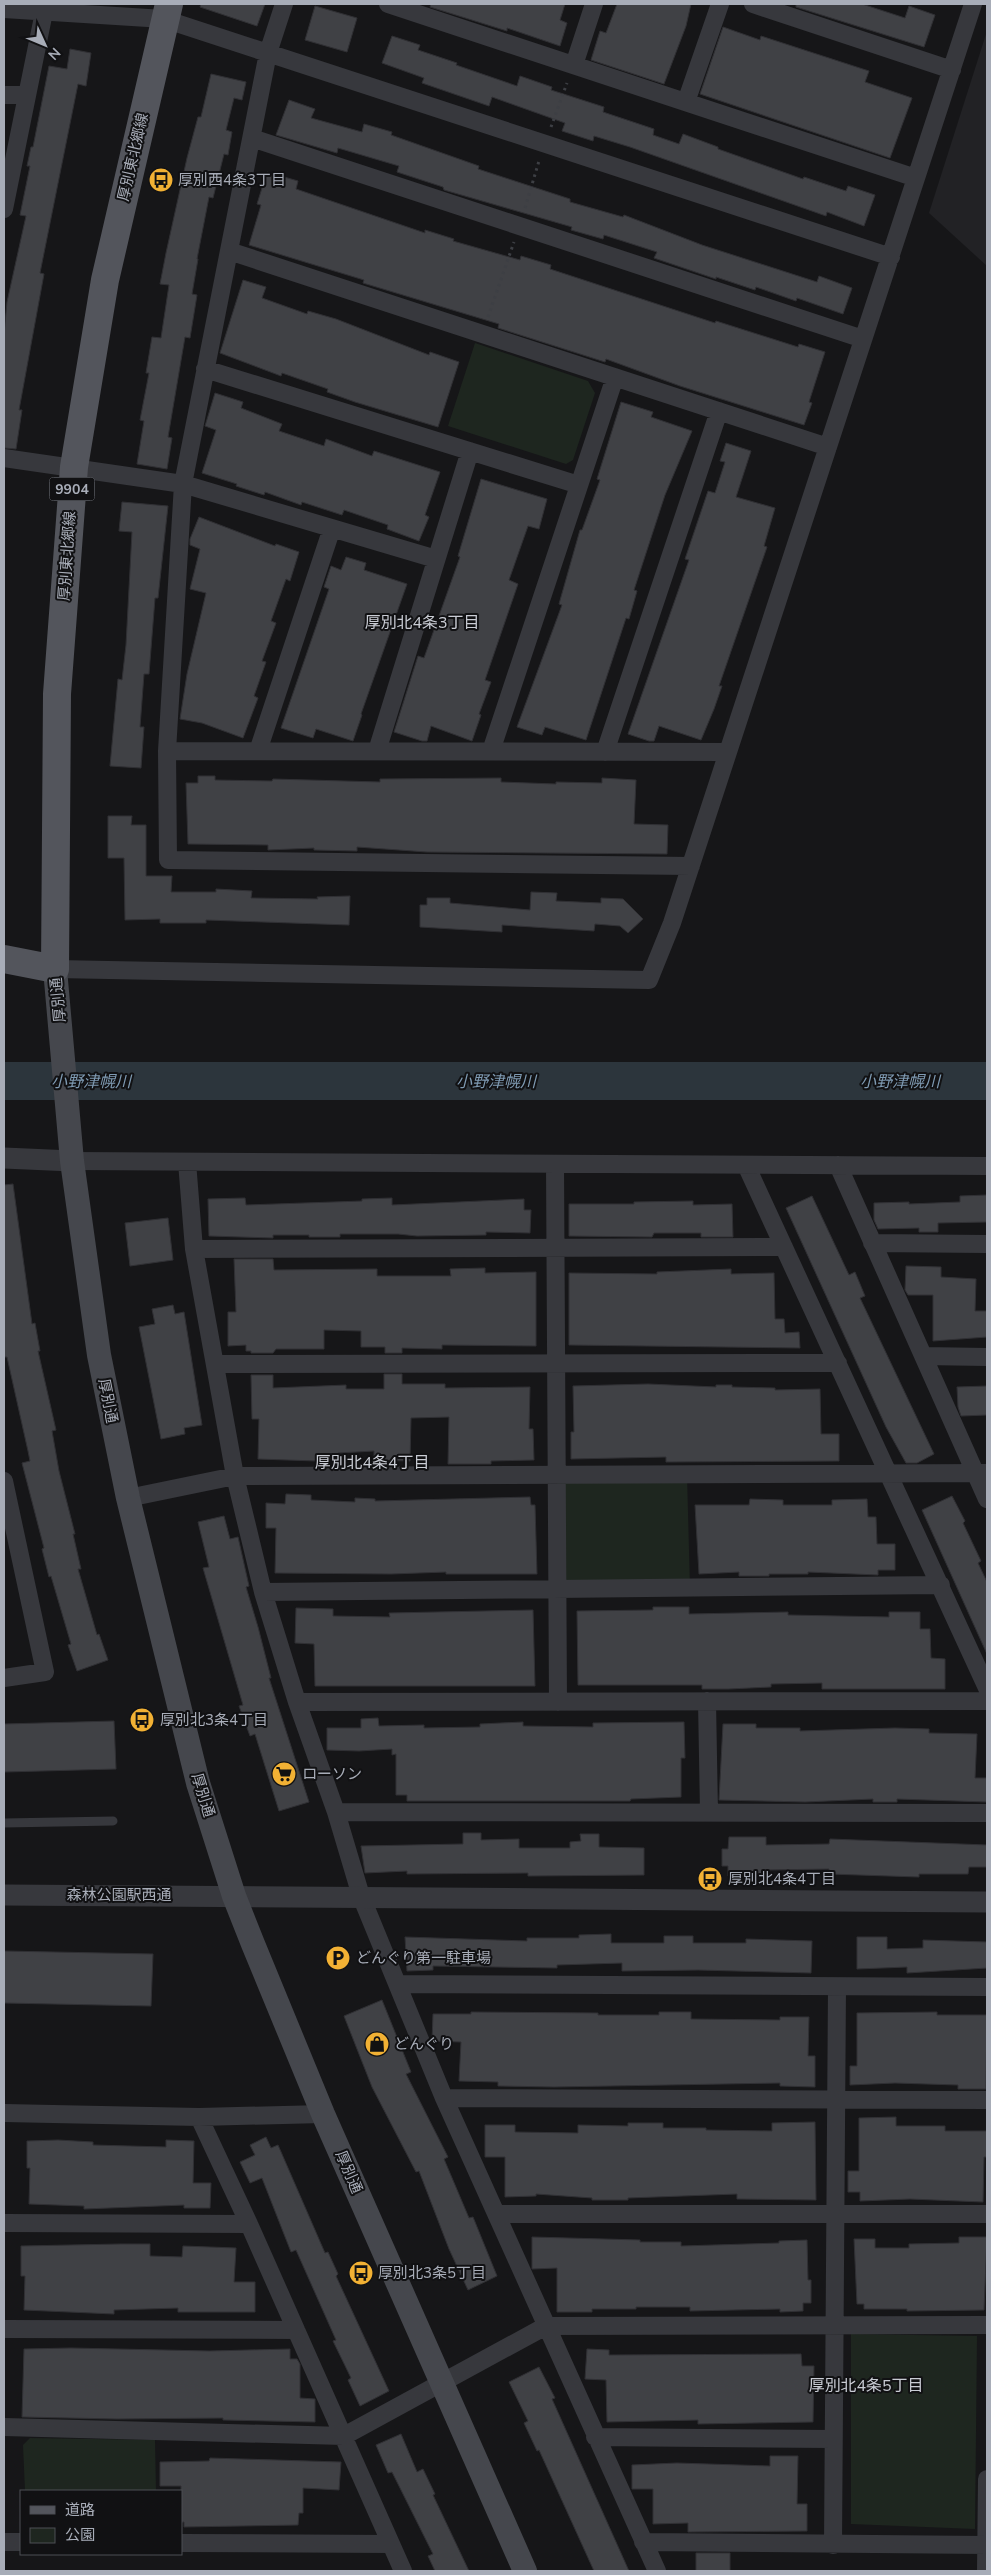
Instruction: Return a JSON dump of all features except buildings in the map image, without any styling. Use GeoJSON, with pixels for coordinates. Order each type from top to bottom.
{"type":"FeatureCollection","features":[{"type":"Feature","properties":{"kind":"main road","name":"厚別東北郷線"},"geometry":{"type":"LineString","coordinates":[[55,969],[57,694],[74,468],[106,280],[166,11]]}},
{"type":"Feature","properties":{"kind":"main road"},"geometry":{"type":"LineString","coordinates":[[4,959],[55,969]]}},
{"type":"Feature","properties":{"kind":"main road"},"geometry":{"type":"LineString","coordinates":[[4,972],[55,969]]}},
{"type":"Feature","properties":{"kind":"main road","name":"厚別通"},"geometry":{"type":"LineString","coordinates":[[55,969],[72,1161],[99,1355],[128,1498],[198,1783],[234,1896],[324,2114],[440,2383],[525,2571]]}},
{"type":"Feature","properties":{"kind":"street"},"geometry":{"type":"LineString","coordinates":[[284,4],[268,53],[182,484],[167,751],[168,860],[691,866]]}},
{"type":"Feature","properties":{"kind":"street"},"geometry":{"type":"LineString","coordinates":[[388,4],[916,178]]}},
{"type":"Feature","properties":{"kind":"street"},"geometry":{"type":"LineString","coordinates":[[574,65],[594,4]]}},
{"type":"Feature","properties":{"kind":"street"},"geometry":{"type":"LineString","coordinates":[[686,102],[720,4]]}},
{"type":"Feature","properties":{"kind":"street"},"geometry":{"type":"LineString","coordinates":[[753,4],[952,70]]}},
{"type":"Feature","properties":{"kind":"street"},"geometry":{"type":"LineString","coordinates":[[55,969],[649,980],[672,923],[691,866],[973,4]]}},
{"type":"Feature","properties":{"kind":"street"},"geometry":{"type":"LineString","coordinates":[[4,9],[44,12],[166,11],[268,53],[891,256]]}},
{"type":"Feature","properties":{"kind":"street"},"geometry":{"type":"LineString","coordinates":[[4,209],[25,95],[44,12]]}},
{"type":"Feature","properties":{"kind":"street"},"geometry":{"type":"LineString","coordinates":[[4,95],[25,95]]}},
{"type":"Feature","properties":{"kind":"street"},"geometry":{"type":"LineString","coordinates":[[252,138],[863,339]]}},
{"type":"Feature","properties":{"kind":"street"},"geometry":{"type":"LineString","coordinates":[[229,251],[828,447]]}},
{"type":"Feature","properties":{"kind":"street"},"geometry":{"type":"LineString","coordinates":[[205,369],[580,485]]}},
{"type":"Feature","properties":{"kind":"street"},"geometry":{"type":"LineString","coordinates":[[491,751],[615,377]]}},
{"type":"Feature","properties":{"kind":"street"},"geometry":{"type":"LineString","coordinates":[[605,752],[719,411]]}},
{"type":"Feature","properties":{"kind":"street"},"geometry":{"type":"LineString","coordinates":[[377,751],[470,451]]}},
{"type":"Feature","properties":{"kind":"street"},"geometry":{"type":"LineString","coordinates":[[4,458],[182,484],[436,559]]}},
{"type":"Feature","properties":{"kind":"street"},"geometry":{"type":"LineString","coordinates":[[258,751],[332,528]]}},
{"type":"Feature","properties":{"kind":"street"},"geometry":{"type":"LineString","coordinates":[[167,751],[728,752]]}},
{"type":"Feature","properties":{"kind":"street"},"geometry":{"type":"LineString","coordinates":[[4,1158],[72,1161],[187,1162],[987,1166]]}},
{"type":"Feature","properties":{"kind":"street"},"geometry":{"type":"LineString","coordinates":[[187,1162],[194,1249],[235,1476],[263,1592],[297,1702],[336,1812],[361,1896],[444,2098],[498,2214],[595,2437],[657,2571]]}},
{"type":"Feature","properties":{"kind":"street"},"geometry":{"type":"LineString","coordinates":[[555,1164],[558,1702]]}},
{"type":"Feature","properties":{"kind":"street"},"geometry":{"type":"LineString","coordinates":[[746,1165],[890,1473],[987,1688]]}},
{"type":"Feature","properties":{"kind":"street"},"geometry":{"type":"LineString","coordinates":[[838,1165],[923,1356],[981,1473],[987,1499]]}},
{"type":"Feature","properties":{"kind":"street"},"geometry":{"type":"LineString","coordinates":[[872,1243],[987,1244]]}},
{"type":"Feature","properties":{"kind":"street"},"geometry":{"type":"LineString","coordinates":[[194,1249],[784,1247]]}},
{"type":"Feature","properties":{"kind":"street"},"geometry":{"type":"LineString","coordinates":[[923,1356],[987,1356]]}},
{"type":"Feature","properties":{"kind":"street"},"geometry":{"type":"LineString","coordinates":[[215,1364],[838,1363]]}},
{"type":"Feature","properties":{"kind":"street"},"geometry":{"type":"LineString","coordinates":[[128,1498],[235,1476],[981,1473]]}},
{"type":"Feature","properties":{"kind":"street"},"geometry":{"type":"LineString","coordinates":[[4,1481],[6,1501],[45,1672],[4,1678]]}},
{"type":"Feature","properties":{"kind":"street"},"geometry":{"type":"LineString","coordinates":[[263,1592],[941,1586]]}},
{"type":"Feature","properties":{"kind":"street"},"geometry":{"type":"LineString","coordinates":[[707,1701],[709,1812]]}},
{"type":"Feature","properties":{"kind":"street"},"geometry":{"type":"LineString","coordinates":[[297,1702],[987,1701]]}},
{"type":"Feature","properties":{"kind":"street"},"geometry":{"type":"LineString","coordinates":[[336,1812],[987,1813]]}},
{"type":"Feature","properties":{"kind":"street","name":"森林公園駅西通"},"geometry":{"type":"LineString","coordinates":[[4,1895],[361,1896],[987,1902]]}},
{"type":"Feature","properties":{"kind":"street"},"geometry":{"type":"LineString","coordinates":[[397,1984],[987,1987]]}},
{"type":"Feature","properties":{"kind":"street"},"geometry":{"type":"LineString","coordinates":[[833,2544],[837,1987]]}},
{"type":"Feature","properties":{"kind":"street"},"geometry":{"type":"LineString","coordinates":[[444,2098],[987,2100]]}},
{"type":"Feature","properties":{"kind":"street"},"geometry":{"type":"LineString","coordinates":[[4,2113],[199,2117],[324,2114]]}},
{"type":"Feature","properties":{"kind":"street"},"geometry":{"type":"LineString","coordinates":[[199,2117],[249,2224],[403,2571]]}},
{"type":"Feature","properties":{"kind":"street"},"geometry":{"type":"LineString","coordinates":[[498,2214],[987,2214]]}},
{"type":"Feature","properties":{"kind":"street"},"geometry":{"type":"LineString","coordinates":[[4,2223],[249,2224]]}},
{"type":"Feature","properties":{"kind":"street"},"geometry":{"type":"LineString","coordinates":[[4,2427],[344,2436],[546,2326],[987,2325]]}},
{"type":"Feature","properties":{"kind":"street"},"geometry":{"type":"LineString","coordinates":[[4,2329],[296,2330]]}},
{"type":"Feature","properties":{"kind":"street"},"geometry":{"type":"LineString","coordinates":[[595,2437],[833,2439]]}},
{"type":"Feature","properties":{"kind":"street"},"geometry":{"type":"LineString","coordinates":[[986,2571],[987,2479]]}},
{"type":"Feature","properties":{"kind":"street"},"geometry":{"type":"LineString","coordinates":[[4,2542],[20,2542]]}},
{"type":"Feature","properties":{"kind":"street"},"geometry":{"type":"LineString","coordinates":[[643,2542],[987,2544]]}},
{"type":"Feature","properties":{"kind":"street"},"geometry":{"type":"LineString","coordinates":[[182,2543],[391,2544]]}},
{"type":"Feature","properties":{"kind":"lane"},"geometry":{"type":"LineString","coordinates":[[4,1823],[113,1821]]}},
{"type":"Feature","properties":{"kind":"path"},"geometry":{"type":"LineString","coordinates":[[482,334],[545,144],[574,65]]}},
{"type":"Feature","properties":{"kind":"shaded area"},"geometry":{"type":"Polygon","coordinates":[[[987,31],[987,266],[929,213],[987,31]]]}},
{"type":"Feature","properties":{"kind":"green space"},"geometry":{"type":"Polygon","coordinates":[[[475,343],[588,381],[595,393],[573,460],[566,464],[448,426],[475,343]]]}},
{"type":"Feature","properties":{"kind":"green space"},"geometry":{"type":"Polygon","coordinates":[[[687,1474],[690,1588],[558,1589],[557,1475],[687,1474]]]}},
{"type":"Feature","properties":{"kind":"green space"},"geometry":{"type":"Polygon","coordinates":[[[851,2334],[977,2336],[975,2529],[851,2524],[851,2334]]]}},
{"type":"Feature","properties":{"kind":"green space"},"geometry":{"type":"Polygon","coordinates":[[[30,2438],[155,2440],[156,2490],[25,2490],[23,2445],[30,2438]]]}},
{"type":"Feature","properties":{"kind":"waterway","name":"小野津幌川"},"geometry":{"type":"LineString","coordinates":[[4,1081],[987,1081]]}},
{"type":"Feature","properties":{"kind":"place","name":"厚別西4条3丁目"},"geometry":{"type":"Point","coordinates":[161,180]}},
{"type":"Feature","properties":{"kind":"place","name":"厚別北3条4丁目"},"geometry":{"type":"Point","coordinates":[142,1720]}},
{"type":"Feature","properties":{"kind":"place","name":"ローソン"},"geometry":{"type":"Point","coordinates":[284,1774]}},
{"type":"Feature","properties":{"kind":"place","name":"厚別北4条4丁目"},"geometry":{"type":"Point","coordinates":[710,1879]}},
{"type":"Feature","properties":{"kind":"place","name":"どんぐり第一駐車場"},"geometry":{"type":"Point","coordinates":[338,1958]}},
{"type":"Feature","properties":{"kind":"place","name":"どんぐり"},"geometry":{"type":"Point","coordinates":[377,2044]}},
{"type":"Feature","properties":{"kind":"place","name":"厚別北3条5丁目"},"geometry":{"type":"Point","coordinates":[361,2273]}},
{"type":"Feature","properties":{"kind":"district","name":"厚別北4条3丁目"},"geometry":{"type":"Point","coordinates":[422,622]}},
{"type":"Feature","properties":{"kind":"district","name":"厚別北4条4丁目"},"geometry":{"type":"Point","coordinates":[372,1462]}},
{"type":"Feature","properties":{"kind":"district","name":"厚別北4条5丁目"},"geometry":{"type":"Point","coordinates":[866,2385]}}]}
